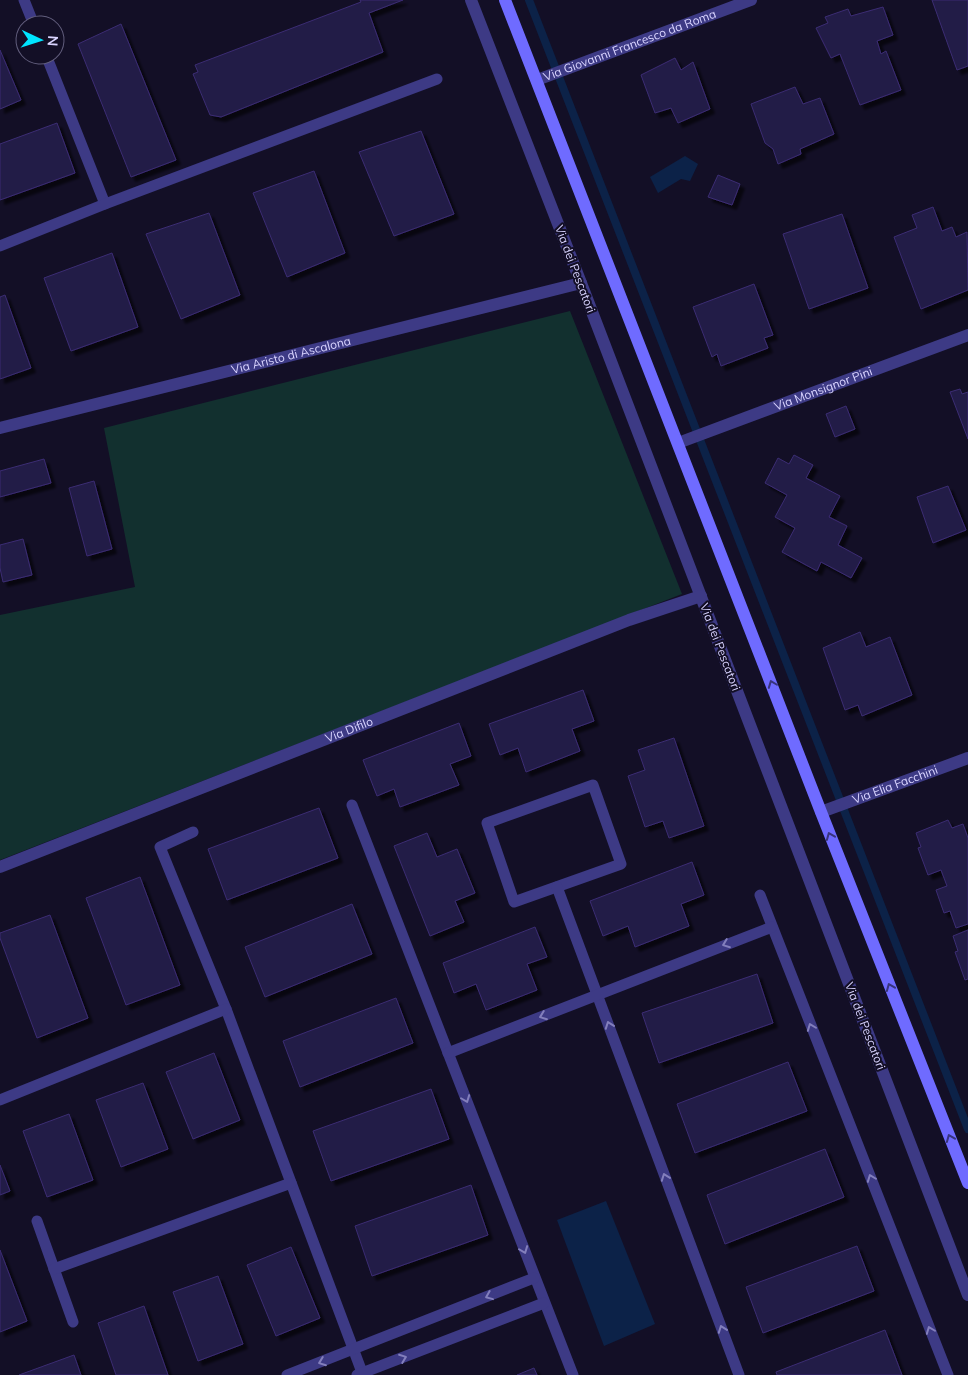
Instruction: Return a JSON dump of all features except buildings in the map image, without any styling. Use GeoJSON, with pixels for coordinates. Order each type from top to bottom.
{"type":"FeatureCollection","features":[{"type":"Feature","properties":{"kind":"street","name":"Via dei Pescatori"},"geometry":{"type":"LineString","coordinates":[[471,0],[968,1295]]}},
{"type":"Feature","properties":{"kind":"street"},"geometry":{"type":"LineString","coordinates":[[505,0],[684,441],[827,810],[968,1183]]}},
{"type":"Feature","properties":{"kind":"street","name":"Via Giovanni Francesco da Roma"},"geometry":{"type":"LineString","coordinates":[[537,80],[751,0]]}},
{"type":"Feature","properties":{"kind":"street","name":"Via Aristo di Ascalona"},"geometry":{"type":"LineString","coordinates":[[0,428],[581,283]]}},
{"type":"Feature","properties":{"kind":"street","name":"Via Monsignor Pini"},"geometry":{"type":"LineString","coordinates":[[684,441],[968,335]]}},
{"type":"Feature","properties":{"kind":"street","name":"Via Difilo"},"geometry":{"type":"LineString","coordinates":[[0,867],[630,620],[700,596]]}},
{"type":"Feature","properties":{"kind":"street","name":"Via Elia Facchini"},"geometry":{"type":"LineString","coordinates":[[827,810],[968,758]]}},
{"type":"Feature","properties":{"kind":"lane"},"geometry":{"type":"LineString","coordinates":[[24,0],[30,15]]}},
{"type":"Feature","properties":{"kind":"lane"},"geometry":{"type":"LineString","coordinates":[[50,65],[106,204]]}},
{"type":"Feature","properties":{"kind":"lane"},"geometry":{"type":"LineString","coordinates":[[0,246],[438,79]]}},
{"type":"Feature","properties":{"kind":"lane"},"geometry":{"type":"LineString","coordinates":[[593,785],[621,864],[557,887],[514,902],[487,823],[593,785]]}},
{"type":"Feature","properties":{"kind":"lane"},"geometry":{"type":"LineString","coordinates":[[352,805],[572,1375]]}},
{"type":"Feature","properties":{"kind":"lane"},"geometry":{"type":"LineString","coordinates":[[192,832],[160,847],[226,1009],[354,1349],[361,1374],[544,1303]]}},
{"type":"Feature","properties":{"kind":"lane"},"geometry":{"type":"LineString","coordinates":[[557,887],[739,1375]]}},
{"type":"Feature","properties":{"kind":"lane"},"geometry":{"type":"LineString","coordinates":[[760,895],[948,1375]]}},
{"type":"Feature","properties":{"kind":"lane"},"geometry":{"type":"LineString","coordinates":[[448,1053],[772,927]]}},
{"type":"Feature","properties":{"kind":"lane"},"geometry":{"type":"LineString","coordinates":[[0,1100],[226,1009]]}},
{"type":"Feature","properties":{"kind":"lane"},"geometry":{"type":"LineString","coordinates":[[54,1270],[291,1183]]}},
{"type":"Feature","properties":{"kind":"lane"},"geometry":{"type":"LineString","coordinates":[[37,1221],[73,1322]]}},
{"type":"Feature","properties":{"kind":"lane"},"geometry":{"type":"LineString","coordinates":[[287,1375],[534,1278]]}},
{"type":"Feature","properties":{"kind":"green space"},"geometry":{"type":"Polygon","coordinates":[[[570,311],[682,594],[0,860],[0,615],[135,587],[104,428],[570,311]]]}},
{"type":"Feature","properties":{"kind":"water"},"geometry":{"type":"Polygon","coordinates":[[[685,156],[698,164],[690,181],[681,179],[658,193],[650,177],[685,156]]]}},
{"type":"Feature","properties":{"kind":"water"},"geometry":{"type":"Polygon","coordinates":[[[606,1201],[655,1324],[604,1346],[557,1220],[606,1201]]]}},
{"type":"Feature","properties":{"kind":"waterway"},"geometry":{"type":"LineString","coordinates":[[529,0],[968,1129]]}}]}
